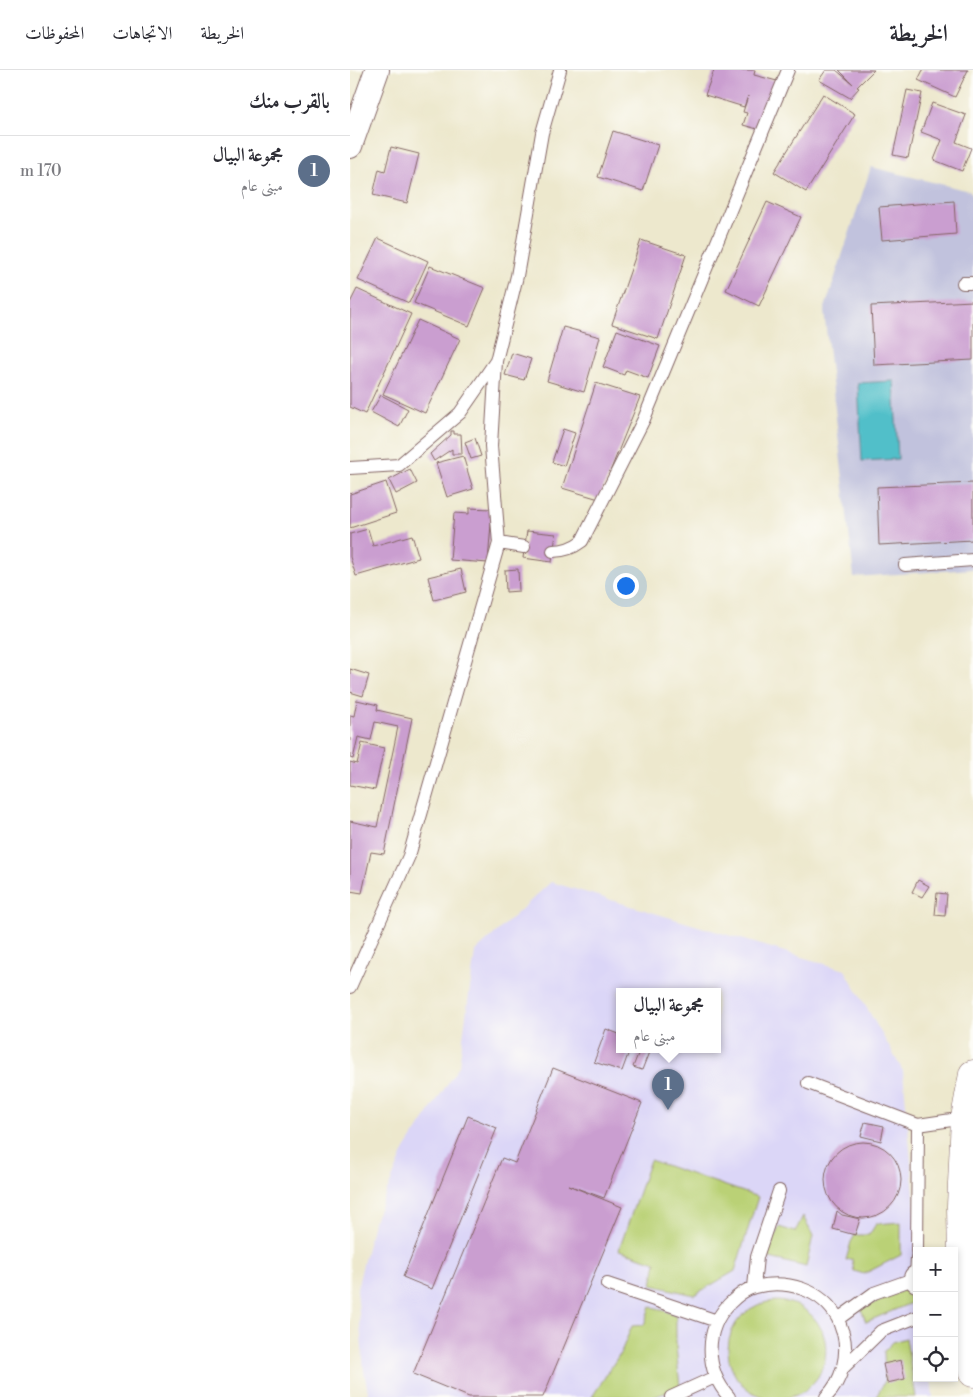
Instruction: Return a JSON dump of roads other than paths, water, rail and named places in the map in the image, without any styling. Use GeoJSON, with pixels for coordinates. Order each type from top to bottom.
{"type":"FeatureCollection","features":[{"type":"Feature","properties":{"kind":"street"},"geometry":{"type":"LineString","coordinates":[[350,146],[377,70]]}},
{"type":"Feature","properties":{"kind":"street"},"geometry":{"type":"LineString","coordinates":[[966,1361],[961,1215],[965,1118],[973,1074]]}},
{"type":"Feature","properties":{"kind":"lane"},"geometry":{"type":"LineString","coordinates":[[350,987],[409,856],[499,543],[491,446],[496,360],[517,276],[542,133],[560,70]]}},
{"type":"Feature","properties":{"kind":"lane"},"geometry":{"type":"LineString","coordinates":[[553,551],[564,551],[574,548],[582,541],[644,419],[788,70]]}},
{"type":"Feature","properties":{"kind":"lane"},"geometry":{"type":"LineString","coordinates":[[350,468],[399,465],[460,413],[496,360]]}},
{"type":"Feature","properties":{"kind":"lane"},"geometry":{"type":"LineString","coordinates":[[499,543],[524,547]]}},
{"type":"Feature","properties":{"kind":"lane"},"geometry":{"type":"LineString","coordinates":[[905,565],[973,560]]}},
{"type":"Feature","properties":{"kind":"lane"},"geometry":{"type":"LineString","coordinates":[[808,1083],[918,1125],[965,1118]]}},
{"type":"Feature","properties":{"kind":"lane"},"geometry":{"type":"LineString","coordinates":[[917,1247],[918,1125]]}},
{"type":"Feature","properties":{"kind":"lane"},"geometry":{"type":"LineString","coordinates":[[754,1287],[757,1256],[779,1191]]}},
{"type":"Feature","properties":{"kind":"lane"},"geometry":{"type":"LineString","coordinates":[[838,1319],[874,1293],[913,1280]]}},
{"type":"Feature","properties":{"kind":"lane"},"geometry":{"type":"LineString","coordinates":[[608,1284],[717,1321]]}},
{"type":"Feature","properties":{"kind":"lane"},"geometry":{"type":"LineString","coordinates":[[729,1397],[722,1390],[715,1377],[711,1363],[712,1335],[717,1321],[724,1309],[734,1299],[754,1287],[788,1284],[815,1294],[826,1303],[838,1319],[845,1340],[843,1368],[838,1381],[826,1397]]}},
{"type":"Feature","properties":{"kind":"lane"},"geometry":{"type":"LineString","coordinates":[[843,1368],[881,1331],[913,1319]]}},
{"type":"Feature","properties":{"kind":"lane"},"geometry":{"type":"LineString","coordinates":[[671,1397],[715,1377]]}},
{"type":"Feature","properties":{"kind":"water"},"geometry":{"type":"Polygon","coordinates":[[[894,381],[898,459],[862,461],[858,383],[894,381]]]}},
{"type":"Feature","properties":{"kind":"place","name":"مجموعة البيال"},"geometry":{"type":"Point","coordinates":[668,1110]}}]}
